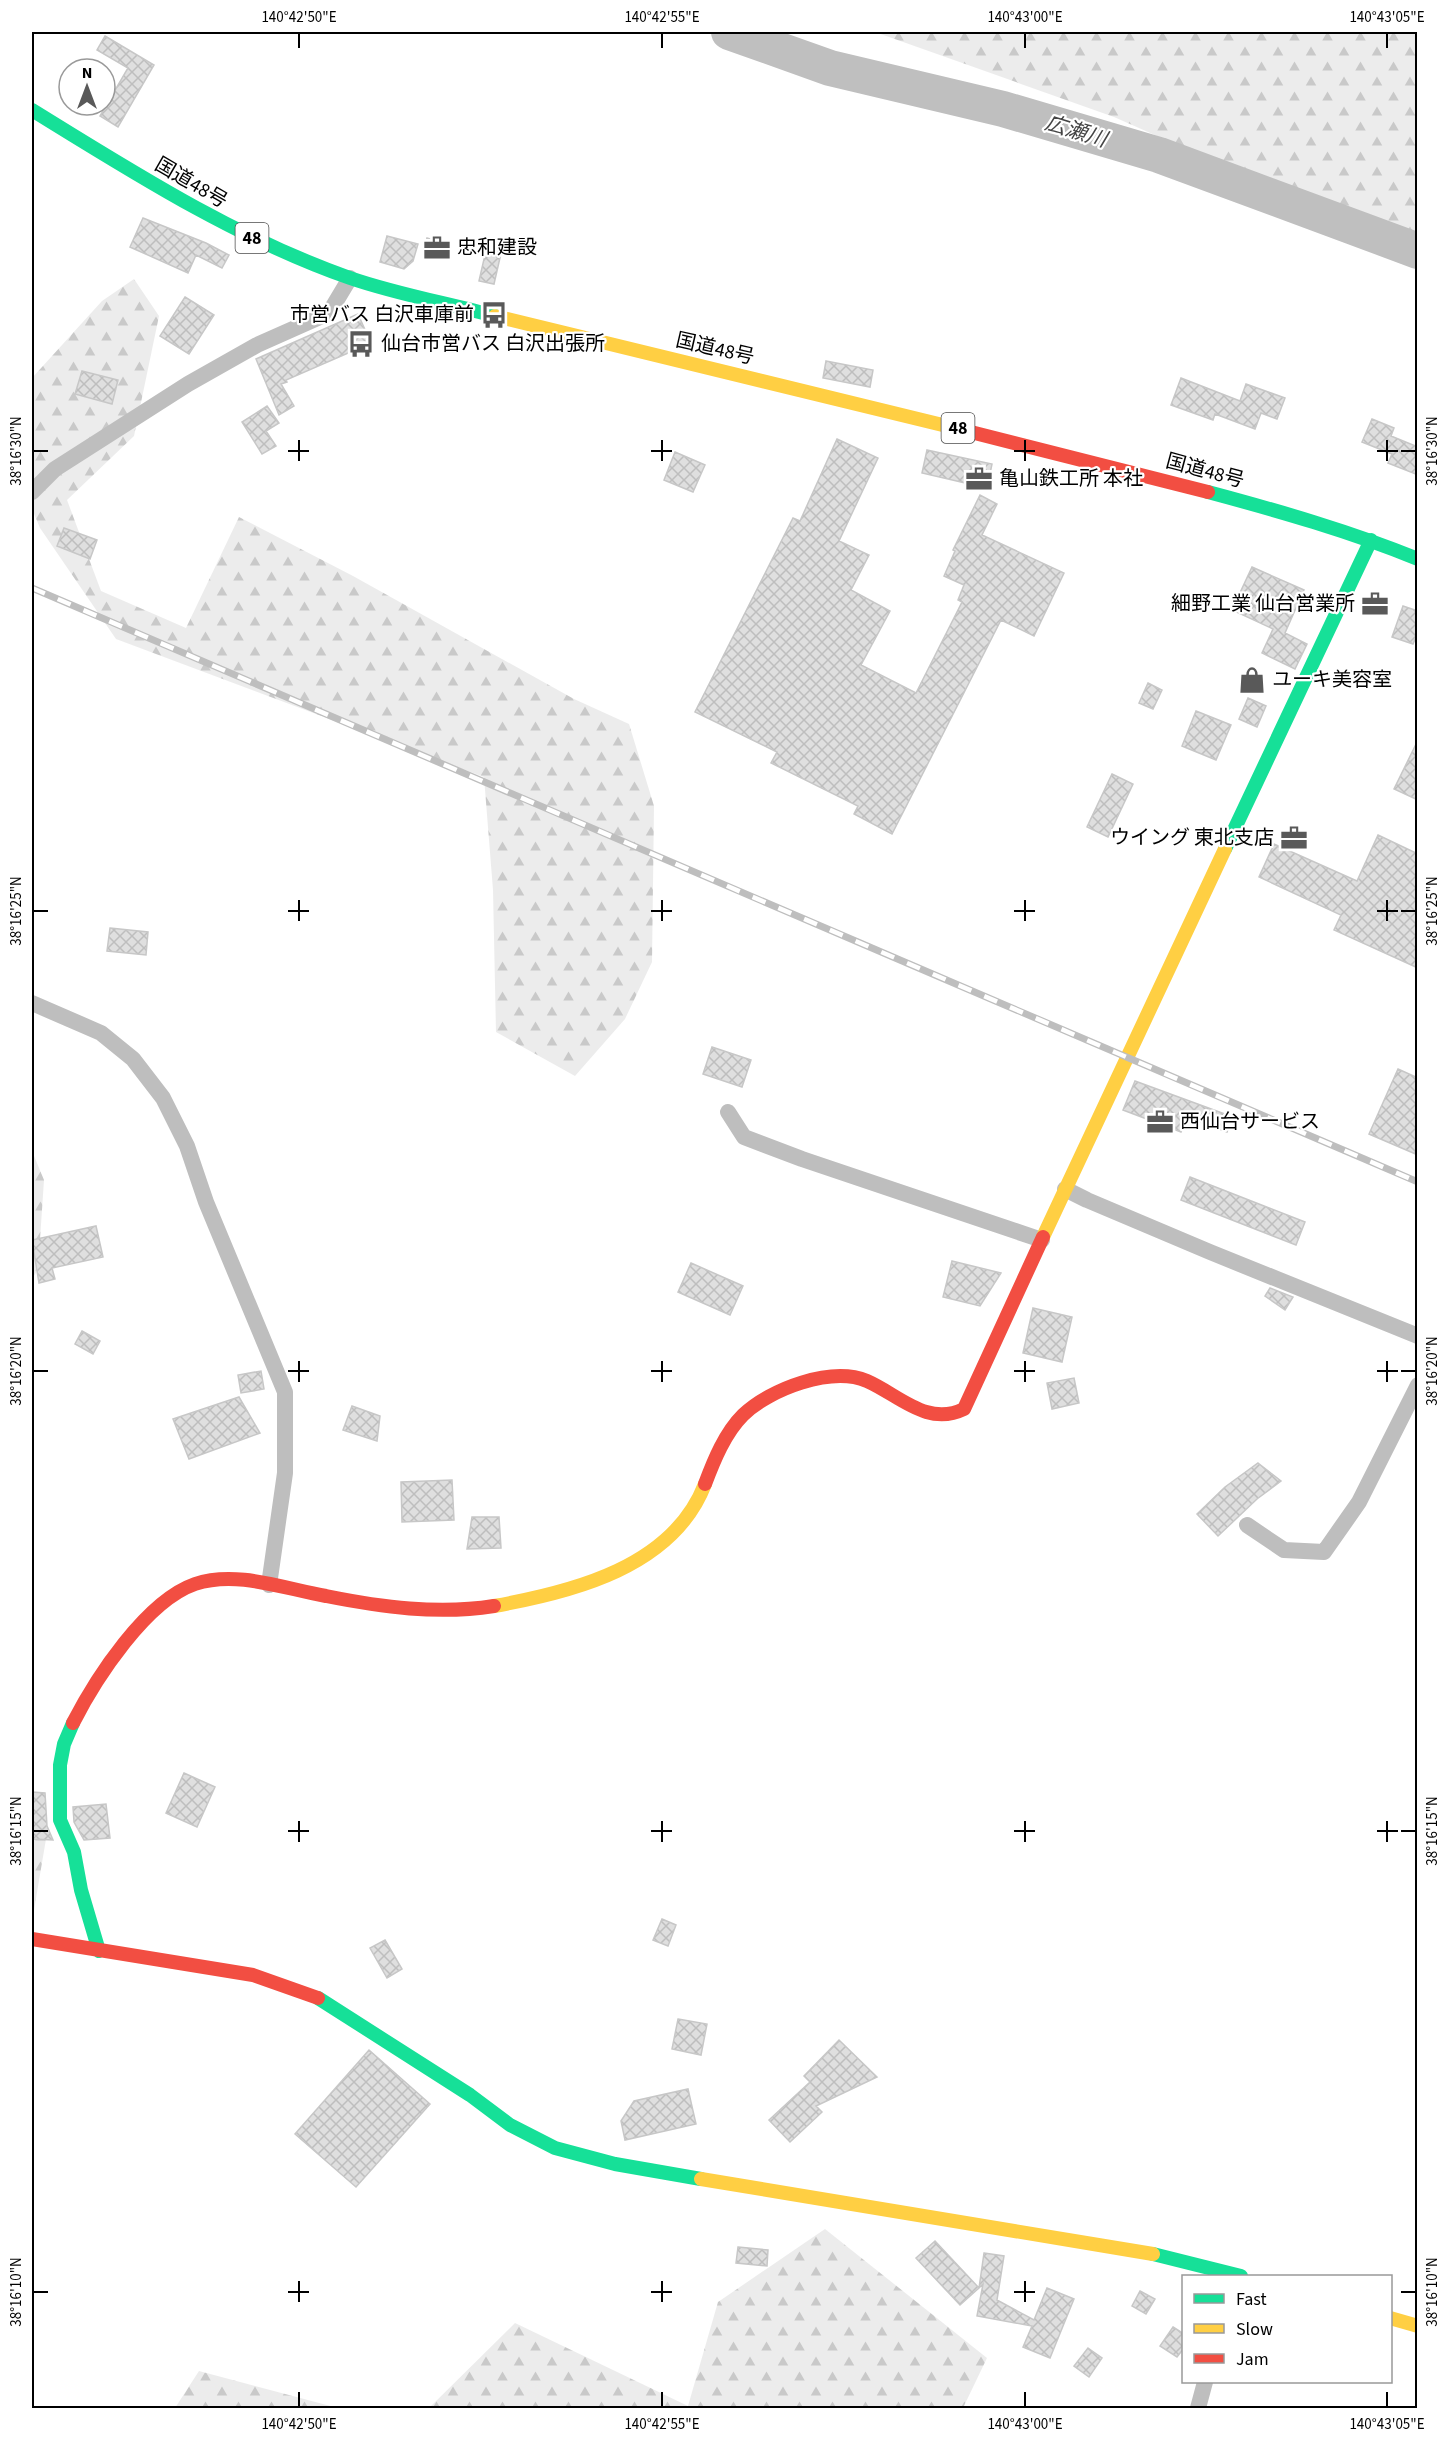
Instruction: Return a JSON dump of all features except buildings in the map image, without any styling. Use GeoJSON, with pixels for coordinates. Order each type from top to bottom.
{"type":"FeatureCollection","features":[{"type":"Feature","properties":{"kind":"main road","name":"国道48号"},"geometry":{"type":"LineString","coordinates":[[32,110],[125,168],[235,230],[350,278],[548,330],[1124,469],[1298,516],[1371,540],[1418,559]]}},
{"type":"Feature","properties":{"kind":"main road"},"geometry":{"type":"LineString","coordinates":[[99,1951],[81,1891],[70,1841],[61,1828],[60,1760],[72,1724],[90,1691],[143,1624],[172,1596],[199,1583],[220,1579],[244,1580],[396,1607],[459,1610],[538,1596],[617,1571],[643,1558],[675,1532],[693,1510],[725,1437],[746,1411],[773,1396],[818,1379],[833,1376],[854,1377],[928,1413],[943,1417],[956,1416],[968,1403],[1065,1189],[1371,540]]}},
{"type":"Feature","properties":{"kind":"main road"},"geometry":{"type":"LineString","coordinates":[[32,1939],[253,1975],[317,1998],[470,2095],[510,2125],[555,2148],[635,2167],[1152,2254],[1211,2273],[1226,2275]]}},
{"type":"Feature","properties":{"kind":"main road"},"geometry":{"type":"LineString","coordinates":[[1392,2319],[1418,2326]]}},
{"type":"Feature","properties":{"kind":"street"},"geometry":{"type":"LineString","coordinates":[[32,492],[55,469],[188,384],[257,345],[329,313],[350,278]]}},
{"type":"Feature","properties":{"kind":"street"},"geometry":{"type":"LineString","coordinates":[[32,1003],[101,1032],[133,1059],[163,1098],[187,1146],[206,1202],[285,1392],[285,1473],[269,1585]]}},
{"type":"Feature","properties":{"kind":"street"},"geometry":{"type":"LineString","coordinates":[[728,1112],[744,1137],[1042,1240]]}},
{"type":"Feature","properties":{"kind":"street"},"geometry":{"type":"LineString","coordinates":[[1065,1189],[1210,1252],[1418,1336]]}},
{"type":"Feature","properties":{"kind":"street"},"geometry":{"type":"LineString","coordinates":[[1247,1525],[1284,1550],[1324,1552],[1359,1502],[1418,1385]]}},
{"type":"Feature","properties":{"kind":"street"},"geometry":{"type":"LineString","coordinates":[[1198,2409],[1206,2383]]}},
{"type":"Feature","properties":{"kind":"green space"},"geometry":{"type":"Polygon","coordinates":[[[875,32],[1417,32],[1417,251],[1114,117],[875,32]]]}},
{"type":"Feature","properties":{"kind":"green space"},"geometry":{"type":"Polygon","coordinates":[[[134,279],[159,316],[134,436],[67,500],[101,591],[186,628],[239,517],[353,576],[574,699],[629,724],[654,806],[652,962],[625,1019],[575,1076],[496,1032],[493,890],[484,777],[116,639],[40,528],[32,509],[32,378],[102,301],[134,279]]]}},
{"type":"Feature","properties":{"kind":"green space"},"geometry":{"type":"Polygon","coordinates":[[[32,1151],[44,1180],[38,1269],[32,1279],[32,1151]]]}},
{"type":"Feature","properties":{"kind":"green space"},"geometry":{"type":"Polygon","coordinates":[[[32,1836],[46,1839],[32,1922],[32,1836]]]}},
{"type":"Feature","properties":{"kind":"green space"},"geometry":{"type":"Polygon","coordinates":[[[825,2229],[987,2358],[963,2408],[429,2408],[515,2323],[688,2406],[718,2302],[825,2229]]]}},
{"type":"Feature","properties":{"kind":"green space"},"geometry":{"type":"Polygon","coordinates":[[[199,2371],[338,2408],[175,2408],[199,2371]]]}},
{"type":"Feature","properties":{"kind":"waterway","name":"広瀬川"},"geometry":{"type":"LineString","coordinates":[[729,32],[830,68],[1003,109],[1159,155],[1418,251]]}},
{"type":"Feature","properties":{"kind":"railway"},"geometry":{"type":"LineString","coordinates":[[32,588],[1418,1182]]}},
{"type":"Feature","properties":{"kind":"traffic: fast"},"geometry":{"type":"LineString","coordinates":[[32,110],[186,203],[267,244],[367,284],[495,316]]}},
{"type":"Feature","properties":{"kind":"traffic: fast"},"geometry":{"type":"LineString","coordinates":[[1208,492],[1314,522],[1418,559]]}},
{"type":"Feature","properties":{"kind":"traffic: fast"},"geometry":{"type":"LineString","coordinates":[[1225,849],[1371,540]]}},
{"type":"Feature","properties":{"kind":"traffic: fast"},"geometry":{"type":"LineString","coordinates":[[73,1723],[64,1744],[60,1765],[60,1820],[74,1852],[81,1890],[99,1951]]}},
{"type":"Feature","properties":{"kind":"traffic: fast"},"geometry":{"type":"LineString","coordinates":[[318,1998],[470,2095],[510,2125],[555,2148],[615,2164],[701,2179]]}},
{"type":"Feature","properties":{"kind":"traffic: fast"},"geometry":{"type":"LineString","coordinates":[[1153,2254],[1237,2275]]}},
{"type":"Feature","properties":{"kind":"traffic: slow"},"geometry":{"type":"LineString","coordinates":[[495,316],[955,428]]}},
{"type":"Feature","properties":{"kind":"traffic: slow"},"geometry":{"type":"LineString","coordinates":[[1043,1237],[1225,849]]}},
{"type":"Feature","properties":{"kind":"traffic: slow"},"geometry":{"type":"LineString","coordinates":[[494,1606],[556,1593],[587,1583],[617,1571],[645,1555],[670,1536],[690,1512],[705,1484]]}},
{"type":"Feature","properties":{"kind":"traffic: slow"},"geometry":{"type":"LineString","coordinates":[[701,2179],[1153,2254]]}},
{"type":"Feature","properties":{"kind":"traffic: slow"},"geometry":{"type":"LineString","coordinates":[[1392,2319],[1418,2326]]}},
{"type":"Feature","properties":{"kind":"traffic: jam"},"geometry":{"type":"LineString","coordinates":[[955,428],[1208,492]]}},
{"type":"Feature","properties":{"kind":"traffic: jam"},"geometry":{"type":"LineString","coordinates":[[705,1484],[725,1438],[743,1415],[755,1405],[785,1389],[819,1378],[836,1376],[867,1381],[925,1412],[951,1414],[964,1409],[1043,1237]]}},
{"type":"Feature","properties":{"kind":"traffic: jam"},"geometry":{"type":"LineString","coordinates":[[73,1723],[95,1685],[124,1643],[158,1607],[177,1593],[195,1584],[211,1580],[244,1580],[347,1600],[431,1610],[494,1606]]}},
{"type":"Feature","properties":{"kind":"traffic: jam"},"geometry":{"type":"LineString","coordinates":[[32,1939],[253,1975],[318,1998]]}},
{"type":"Feature","properties":{"kind":"place","name":"忠和建設"},"geometry":{"type":"Point","coordinates":[437,248]}},
{"type":"Feature","properties":{"kind":"place","name":"市営バス 白沢車庫前"},"geometry":{"type":"Point","coordinates":[494,315]}},
{"type":"Feature","properties":{"kind":"place","name":"仙台市営バス 白沢出張所"},"geometry":{"type":"Point","coordinates":[361,344]}},
{"type":"Feature","properties":{"kind":"place","name":"亀山鉄工所 本社"},"geometry":{"type":"Point","coordinates":[979,479]}},
{"type":"Feature","properties":{"kind":"place","name":"細野工業 仙台営業所"},"geometry":{"type":"Point","coordinates":[1375,604]}},
{"type":"Feature","properties":{"kind":"place","name":"ユーキ美容室"},"geometry":{"type":"Point","coordinates":[1252,680]}},
{"type":"Feature","properties":{"kind":"place","name":"ウイング 東北支店"},"geometry":{"type":"Point","coordinates":[1294,838]}},
{"type":"Feature","properties":{"kind":"place","name":"西仙台サービス"},"geometry":{"type":"Point","coordinates":[1160,1122]}}]}
